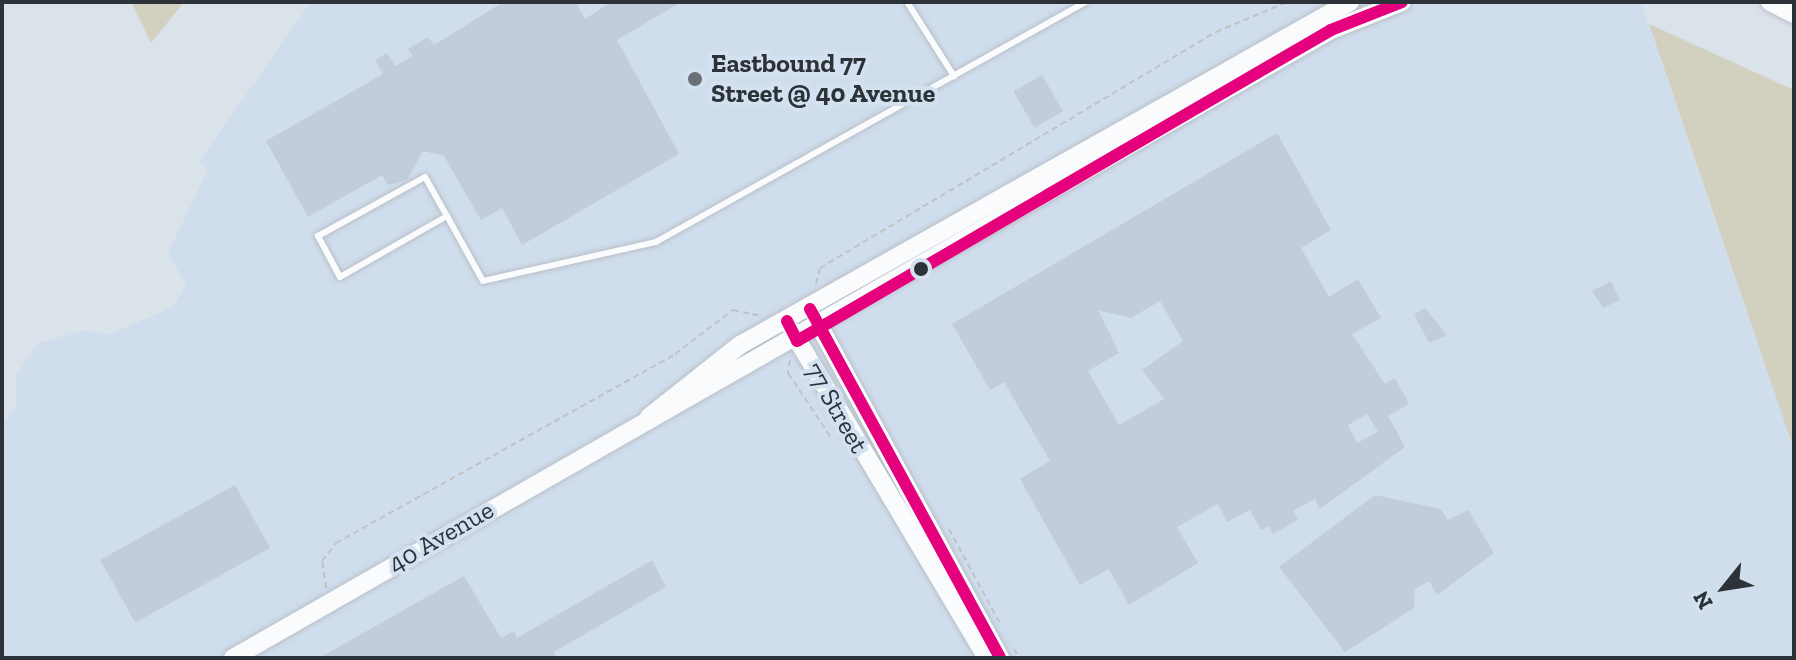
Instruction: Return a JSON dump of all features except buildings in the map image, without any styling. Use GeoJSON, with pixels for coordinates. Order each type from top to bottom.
{"type":"FeatureCollection","features":[{"type":"Feature","properties":{"kind":"main road","name":"40 Avenue"},"geometry":{"type":"LineString","coordinates":[[233,658],[649,417],[740,345],[787,321],[812,301],[1350,2]]}},
{"type":"Feature","properties":{"kind":"main road","name":"40 Avenue"},"geometry":{"type":"LineString","coordinates":[[649,417],[676,410],[821,328],[1331,30],[1402,2]]}},
{"type":"Feature","properties":{"kind":"main road"},"geometry":{"type":"LineString","coordinates":[[1770,2],[1794,14]]}},
{"type":"Feature","properties":{"kind":"main road","name":"77 Street"},"geometry":{"type":"LineString","coordinates":[[812,301],[821,328],[1000,658]]}},
{"type":"Feature","properties":{"kind":"main road","name":"77 Street"},"geometry":{"type":"LineString","coordinates":[[787,321],[987,658]]}},
{"type":"Feature","properties":{"kind":"lane"},"geometry":{"type":"LineString","coordinates":[[907,2],[954,76]]}},
{"type":"Feature","properties":{"kind":"lane"},"geometry":{"type":"LineString","coordinates":[[447,216],[340,277],[318,236],[425,177],[447,216],[483,281],[656,242],[1086,2]]}},
{"type":"Feature","properties":{"kind":"path"},"geometry":{"type":"LineString","coordinates":[[812,301],[820,268],[1216,32],[1287,2]]}},
{"type":"Feature","properties":{"kind":"path"},"geometry":{"type":"LineString","coordinates":[[333,600],[320,575],[336,543],[675,354],[733,310],[766,318]]}},
{"type":"Feature","properties":{"kind":"path"},"geometry":{"type":"LineString","coordinates":[[790,360],[788,373],[832,439]]}},
{"type":"Feature","properties":{"kind":"shaded area"},"geometry":{"type":"Polygon","coordinates":[[[311,2],[1641,2],[1794,451],[1794,658],[2,658],[2,424],[17,405],[16,376],[38,343],[87,330],[108,335],[173,307],[186,284],[168,254],[208,169],[199,162],[311,2]]]}},
{"type":"Feature","properties":{"kind":"green space"},"geometry":{"type":"Polygon","coordinates":[[[131,2],[184,2],[151,43],[131,2]]]}},
{"type":"Feature","properties":{"kind":"green space"},"geometry":{"type":"Polygon","coordinates":[[[1649,24],[1794,90],[1794,450],[1649,24]]]}},
{"type":"Feature","properties":{"kind":"transit line"},"geometry":{"type":"LineString","coordinates":[[787,321],[797,341],[1331,30],[1402,2]]}},
{"type":"Feature","properties":{"kind":"transit line"},"geometry":{"type":"LineString","coordinates":[[810,309],[1000,658]]}},
{"type":"Feature","properties":{"kind":"place","name":"Eastbound 77 Street @ 40 Avenue"},"geometry":{"type":"Point","coordinates":[695,79]}}]}
